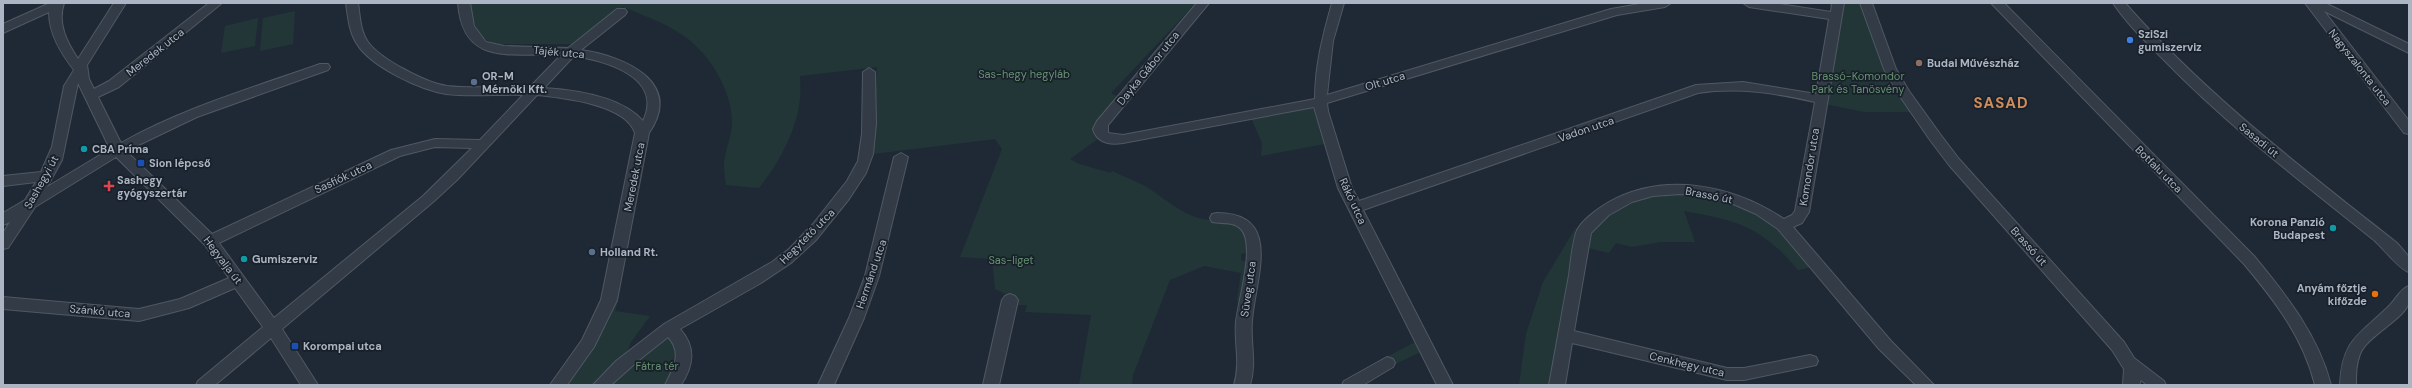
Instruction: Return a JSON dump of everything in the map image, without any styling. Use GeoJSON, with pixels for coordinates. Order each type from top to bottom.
{"type":"FeatureCollection","features":[{"type":"Feature","properties":{"kind":"street"},"geometry":{"type":"LineString","coordinates":[[3,29],[57,3]]}},
{"type":"Feature","properties":{"kind":"street","name":"Hegyalja út"},"geometry":{"type":"LineString","coordinates":[[57,3],[54,20],[56,28],[80,70],[90,96],[118,151],[210,241],[273,328],[310,385]]}},
{"type":"Feature","properties":{"kind":"street"},"geometry":{"type":"LineString","coordinates":[[80,70],[120,3]]}},
{"type":"Feature","properties":{"kind":"street","name":"Meredek utca"},"geometry":{"type":"LineString","coordinates":[[90,96],[114,84],[216,3]]}},
{"type":"Feature","properties":{"kind":"street","name":"Meredek utca"},"geometry":{"type":"LineString","coordinates":[[352,3],[355,25],[365,46],[413,79],[442,89],[460,91],[534,91],[571,95],[608,105],[633,119],[640,125],[642,132],[609,300],[588,343],[558,385]]}},
{"type":"Feature","properties":{"kind":"street","name":"Tájék utca"},"geometry":{"type":"LineString","coordinates":[[464,3],[464,16],[468,27],[477,42],[482,45],[501,49],[571,52],[610,61],[633,71],[646,82],[655,106],[652,120],[642,132]]}},
{"type":"Feature","properties":{"kind":"street","name":"Dayka Gábor utca"},"geometry":{"type":"LineString","coordinates":[[1102,136],[1100,129],[1102,124],[1203,3]]}},
{"type":"Feature","properties":{"kind":"street","name":"Rákó utca"},"geometry":{"type":"LineString","coordinates":[[1338,3],[1327,41],[1321,80],[1321,111],[1338,168],[1355,208],[1445,385]]}},
{"type":"Feature","properties":{"kind":"street","name":"Olt utca"},"geometry":{"type":"LineString","coordinates":[[1102,136],[1113,140],[1123,139],[1321,101],[1608,14],[1633,7],[1665,3]]}},
{"type":"Feature","properties":{"kind":"street"},"geometry":{"type":"LineString","coordinates":[[1749,3],[1835,16]]}},
{"type":"Feature","properties":{"kind":"street"},"geometry":{"type":"LineString","coordinates":[[1820,99],[1838,3]]}},
{"type":"Feature","properties":{"kind":"street","name":"Brassó út"},"geometry":{"type":"LineString","coordinates":[[1866,3],[1890,69],[1903,92],[1940,143],[1971,182],[2099,324],[2130,363],[2158,385]]}},
{"type":"Feature","properties":{"kind":"street","name":"Botfalu utca"},"geometry":{"type":"LineString","coordinates":[[1996,3],[2249,260],[2273,290],[2309,345],[2323,385]]}},
{"type":"Feature","properties":{"kind":"street","name":"Sasadi út"},"geometry":{"type":"LineString","coordinates":[[2119,3],[2154,44],[2193,83],[2392,247],[2409,267]]}},
{"type":"Feature","properties":{"kind":"street","name":"Nagyszalonta utca"},"geometry":{"type":"LineString","coordinates":[[2311,3],[2409,130]]}},
{"type":"Feature","properties":{"kind":"street"},"geometry":{"type":"LineString","coordinates":[[2316,3],[2409,49]]}},
{"type":"Feature","properties":{"kind":"street"},"geometry":{"type":"LineString","coordinates":[[204,385],[428,199],[484,144],[571,52],[621,12]]}},
{"type":"Feature","properties":{"kind":"street"},"geometry":{"type":"LineString","coordinates":[[3,220],[118,151],[183,118],[324,67]]}},
{"type":"Feature","properties":{"kind":"street","name":"Sashegyi út"},"geometry":{"type":"LineString","coordinates":[[3,244],[30,204],[46,176],[59,147],[70,86],[80,70]]}},
{"type":"Feature","properties":{"kind":"street","name":"Hegytető utca"},"geometry":{"type":"LineString","coordinates":[[601,385],[637,351],[669,328],[777,266],[793,253],[830,214],[861,170],[866,155],[868,139],[869,72]]}},
{"type":"Feature","properties":{"kind":"street","name":"Vadon utca"},"geometry":{"type":"LineString","coordinates":[[1355,208],[1696,89],[1734,85],[1764,87],[1820,99]]}},
{"type":"Feature","properties":{"kind":"street","name":"Komondor utca"},"geometry":{"type":"LineString","coordinates":[[1783,226],[1796,219],[1802,212],[1820,99]]}},
{"type":"Feature","properties":{"kind":"street","name":"Sasfiók utca"},"geometry":{"type":"LineString","coordinates":[[210,241],[396,153],[434,143],[484,144]]}},
{"type":"Feature","properties":{"kind":"street","name":"Hermánd utca"},"geometry":{"type":"LineString","coordinates":[[826,385],[848,339],[872,277],[886,229],[901,157]]}},
{"type":"Feature","properties":{"kind":"street"},"geometry":{"type":"LineString","coordinates":[[3,181],[46,176]]}},
{"type":"Feature","properties":{"kind":"street","name":"Brassó út"},"geometry":{"type":"LineString","coordinates":[[1557,385],[1584,231],[1598,215],[1620,200],[1650,191],[1668,189],[1702,192],[1726,197],[1751,206],[1783,226],[1885,345],[1926,385]]}},
{"type":"Feature","properties":{"kind":"street","name":"Süveg utca"},"geometry":{"type":"LineString","coordinates":[[1217,218],[1239,220],[1249,229],[1252,240],[1254,265],[1244,322],[1247,363],[1242,385]]}},
{"type":"Feature","properties":{"kind":"street","name":"Szánkó utca"},"geometry":{"type":"LineString","coordinates":[[3,302],[114,314],[140,314],[184,304],[239,280]]}},
{"type":"Feature","properties":{"kind":"street"},"geometry":{"type":"LineString","coordinates":[[2348,385],[2348,365],[2354,348],[2409,292]]}},
{"type":"Feature","properties":{"kind":"street"},"geometry":{"type":"LineString","coordinates":[[991,385],[1010,300]]}},
{"type":"Feature","properties":{"kind":"street"},"geometry":{"type":"LineString","coordinates":[[669,328],[683,342],[684,350],[683,365],[673,385]]}},
{"type":"Feature","properties":{"kind":"street","name":"Cenkhegy utca"},"geometry":{"type":"LineString","coordinates":[[1565,335],[1729,380],[1744,374],[1810,361]]}},
{"type":"Feature","properties":{"kind":"street"},"geometry":{"type":"LineString","coordinates":[[1350,385],[1387,363]]}},
{"type":"Feature","properties":{"kind":"street"},"geometry":{"type":"LineString","coordinates":[[2130,363],[2133,372],[2131,385]]}},
{"type":"Feature","properties":{"kind":"green space"},"geometry":{"type":"Polygon","coordinates":[[[471,3],[1196,3],[1111,93],[1119,97],[1102,136],[1070,159],[1079,164],[1111,173],[1112,171],[1139,183],[1172,205],[1201,219],[1226,220],[1225,224],[1230,225],[1232,221],[1246,229],[1249,252],[1241,254],[1241,260],[1248,263],[1239,309],[1237,299],[1241,273],[1204,266],[1170,280],[1133,375],[1132,385],[1079,385],[1091,315],[1025,312],[1027,305],[1017,305],[1018,300],[995,289],[992,259],[960,257],[1002,149],[995,139],[873,154],[877,67],[800,76],[800,95],[795,122],[786,146],[773,168],[759,188],[726,185],[724,164],[732,125],[730,107],[727,95],[716,71],[691,41],[660,22],[623,7],[571,44],[493,43],[481,35],[472,17],[470,7],[471,3]]]}},
{"type":"Feature","properties":{"kind":"green space","name":"Brassó-Komondor Park és Tanösvény"},"geometry":{"type":"Polygon","coordinates":[[[1843,3],[1862,3],[1887,69],[1883,69],[1894,91],[1899,91],[1912,112],[1864,112],[1825,104],[1843,3]]]}},
{"type":"Feature","properties":{"kind":"green space"},"geometry":{"type":"Polygon","coordinates":[[[295,11],[293,44],[260,51],[263,18],[295,11]]]}},
{"type":"Feature","properties":{"kind":"green space"},"geometry":{"type":"Polygon","coordinates":[[[258,18],[255,46],[221,53],[225,26],[258,18]]]}},
{"type":"Feature","properties":{"kind":"green space"},"geometry":{"type":"Polygon","coordinates":[[[1310,107],[1316,110],[1325,144],[1261,156],[1262,143],[1250,116],[1310,107]]]}},
{"type":"Feature","properties":{"kind":"green space"},"geometry":{"type":"Polygon","coordinates":[[[1664,193],[1713,198],[1748,209],[1779,231],[1812,267],[1798,270],[1785,255],[1760,235],[1734,222],[1684,211],[1695,242],[1660,242],[1632,247],[1616,243],[1609,253],[1584,247],[1597,224],[1616,209],[1639,199],[1664,193]]]}},
{"type":"Feature","properties":{"kind":"green space"},"geometry":{"type":"Polygon","coordinates":[[[1576,227],[1550,385],[1519,385],[1526,334],[1543,282],[1576,227]]]}},
{"type":"Feature","properties":{"kind":"green space"},"geometry":{"type":"Polygon","coordinates":[[[612,301],[618,301],[615,311],[650,316],[631,342],[626,355],[595,385],[564,385],[612,301]]]}},
{"type":"Feature","properties":{"kind":"green space","name":"Fátra tér"},"geometry":{"type":"Polygon","coordinates":[[[666,337],[671,337],[681,348],[669,385],[610,385],[621,372],[666,337]]]}},
{"type":"Feature","properties":{"kind":"green space"},"geometry":{"type":"Polygon","coordinates":[[[1415,342],[1421,352],[1391,366],[1383,359],[1415,342]]]}},
{"type":"Feature","properties":{"kind":"place","name":"SziSzi gumiszerviz"},"geometry":{"type":"Point","coordinates":[2130,40]}},
{"type":"Feature","properties":{"kind":"place","name":"Budai Művészház"},"geometry":{"type":"Point","coordinates":[1919,63]}},
{"type":"Feature","properties":{"kind":"place","name":"OR-M Mérnöki Kft."},"geometry":{"type":"Point","coordinates":[474,82]}},
{"type":"Feature","properties":{"kind":"place","name":"CBA Príma"},"geometry":{"type":"Point","coordinates":[84,149]}},
{"type":"Feature","properties":{"kind":"place","name":"Sion lépcső"},"geometry":{"type":"Point","coordinates":[141,163]}},
{"type":"Feature","properties":{"kind":"place","name":"Sashegy gyógyszertár"},"geometry":{"type":"Point","coordinates":[109,186]}},
{"type":"Feature","properties":{"kind":"place","name":"Korona Panzió Budapest"},"geometry":{"type":"Point","coordinates":[2333,228]}},
{"type":"Feature","properties":{"kind":"place","name":"Holland Rt."},"geometry":{"type":"Point","coordinates":[592,252]}},
{"type":"Feature","properties":{"kind":"place","name":"Gumiszerviz"},"geometry":{"type":"Point","coordinates":[244,259]}},
{"type":"Feature","properties":{"kind":"place","name":"Anyám főztje kifőzde"},"geometry":{"type":"Point","coordinates":[2375,294]}},
{"type":"Feature","properties":{"kind":"place","name":"Korompai utca"},"geometry":{"type":"Point","coordinates":[295,346]}},
{"type":"Feature","properties":{"kind":"district","name":"SASAD"},"geometry":{"type":"Point","coordinates":[2001,103]}},
{"type":"Feature","properties":{"kind":"park label","name":"Sas-hegy hegyláb"},"geometry":{"type":"Point","coordinates":[1024,74]}},
{"type":"Feature","properties":{"kind":"park label","name":"Sas-liget"},"geometry":{"type":"Point","coordinates":[1011,260]}}]}
